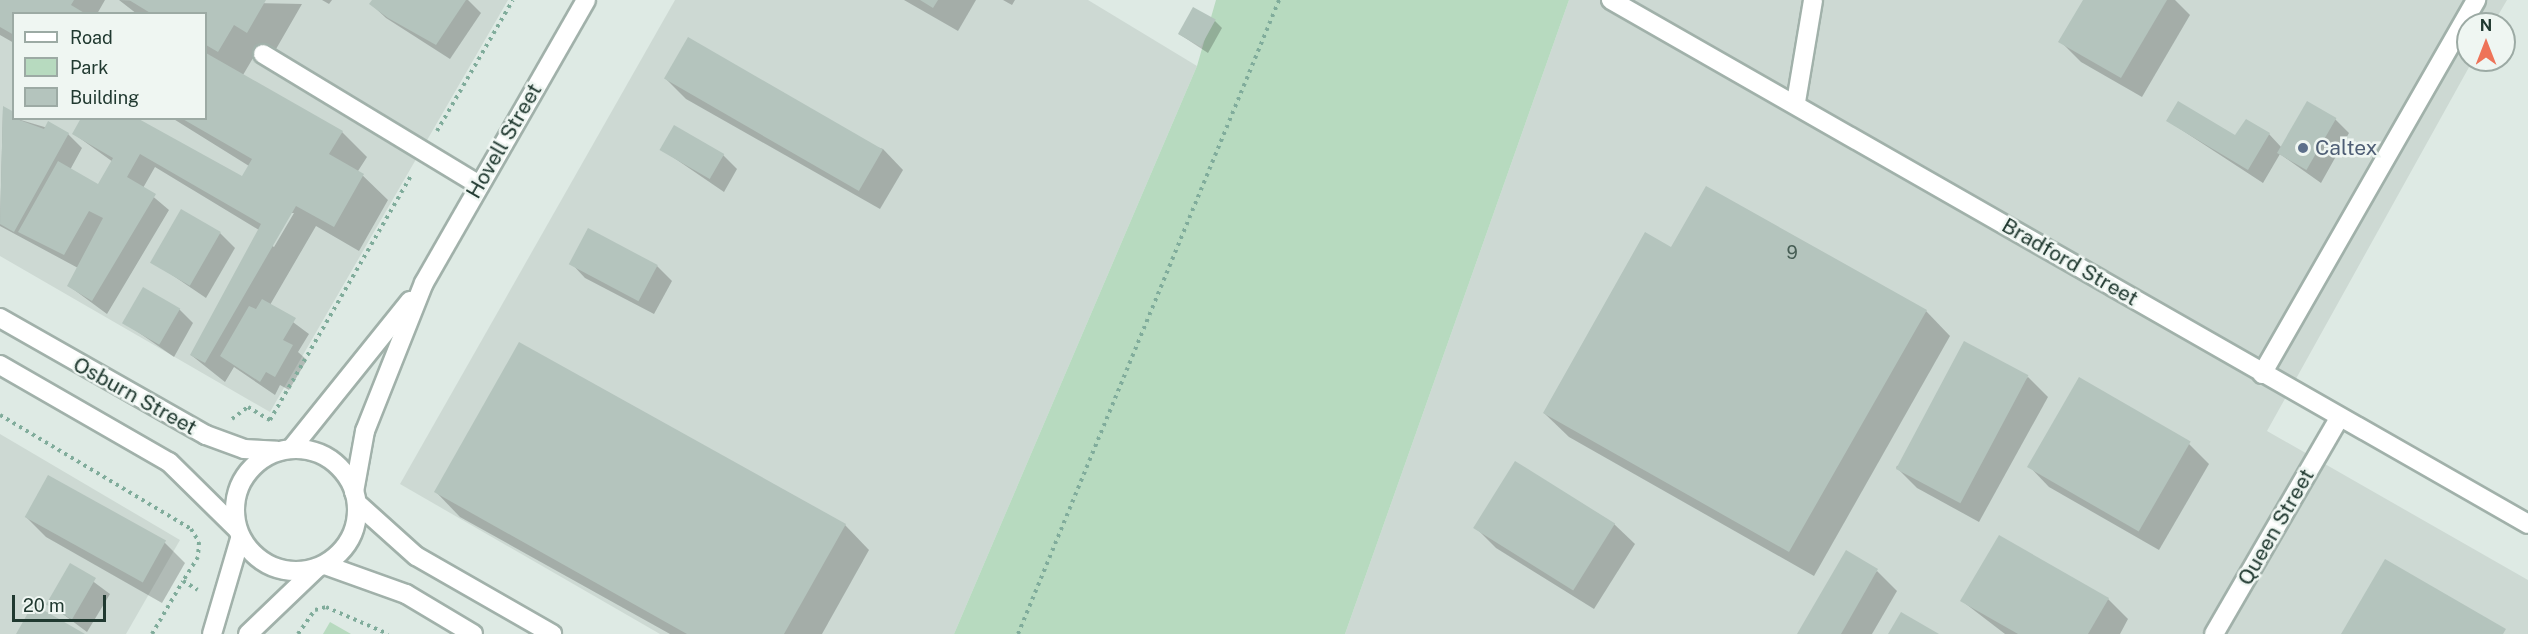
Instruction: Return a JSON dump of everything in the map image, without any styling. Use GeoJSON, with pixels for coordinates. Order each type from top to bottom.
{"type":"FeatureCollection","features":[{"type":"Feature","properties":{"kind":"street","name":"Hovell Street"},"geometry":{"type":"LineString","coordinates":[[356,498],[365,431],[424,283],[586,0]]}},
{"type":"Feature","properties":{"kind":"street","name":"Bradford Street"},"geometry":{"type":"LineString","coordinates":[[1611,0],[1796,102],[2338,420],[2528,524]]}},
{"type":"Feature","properties":{"kind":"street"},"geometry":{"type":"LineString","coordinates":[[1796,102],[1813,0]]}},
{"type":"Feature","properties":{"kind":"street"},"geometry":{"type":"LineString","coordinates":[[2262,374],[2476,0]]}},
{"type":"Feature","properties":{"kind":"street"},"geometry":{"type":"LineString","coordinates":[[263,54],[479,185]]}},
{"type":"Feature","properties":{"kind":"street","name":"Hovell Street"},"geometry":{"type":"LineString","coordinates":[[284,450],[424,283]]}},
{"type":"Feature","properties":{"kind":"street","name":"Osburn Street"},"geometry":{"type":"LineString","coordinates":[[0,318],[220,441],[284,450]]}},
{"type":"Feature","properties":{"kind":"street","name":"Osburn Street"},"geometry":{"type":"LineString","coordinates":[[0,365],[169,462],[238,534]]}},
{"type":"Feature","properties":{"kind":"street","name":"Queen Street"},"geometry":{"type":"LineString","coordinates":[[2214,634],[2338,420]]}},
{"type":"Feature","properties":{"kind":"street"},"geometry":{"type":"LineString","coordinates":[[212,634],[222,604],[238,534],[243,481],[284,450],[336,463],[356,498],[416,556],[552,634]]}},
{"type":"Feature","properties":{"kind":"street"},"geometry":{"type":"LineString","coordinates":[[248,634],[354,535],[356,498]]}},
{"type":"Feature","properties":{"kind":"street"},"geometry":{"type":"LineString","coordinates":[[238,534],[275,567],[321,566],[406,594],[473,634]]}},
{"type":"Feature","properties":{"kind":"path"},"geometry":{"type":"LineString","coordinates":[[220,441],[243,407],[270,420],[513,0]]}},
{"type":"Feature","properties":{"kind":"path"},"geometry":{"type":"LineString","coordinates":[[1018,634],[1279,0]]}},
{"type":"Feature","properties":{"kind":"path"},"geometry":{"type":"LineString","coordinates":[[0,415],[191,529],[199,542],[198,557],[152,634]]}},
{"type":"Feature","properties":{"kind":"path"},"geometry":{"type":"LineString","coordinates":[[183,581],[222,604]]}},
{"type":"Feature","properties":{"kind":"path"},"geometry":{"type":"LineString","coordinates":[[298,634],[315,610],[332,607],[388,634]]}},
{"type":"Feature","properties":{"kind":"shaded area"},"geometry":{"type":"Polygon","coordinates":[[[0,0],[508,0],[270,412],[0,256],[0,0]]]}},
{"type":"Feature","properties":{"kind":"shaded area"},"geometry":{"type":"Polygon","coordinates":[[[675,0],[1088,0],[1197,66],[954,634],[660,634],[400,484],[675,0]]]}},
{"type":"Feature","properties":{"kind":"shaded area"},"geometry":{"type":"Polygon","coordinates":[[[1569,0],[2507,0],[2500,12],[2456,12],[2456,72],[2466,72],[2267,431],[2528,580],[2528,634],[1345,634],[1569,0]]]}},
{"type":"Feature","properties":{"kind":"shaded area"},"geometry":{"type":"Polygon","coordinates":[[[0,434],[180,540],[126,634],[0,634],[0,434]]]}},
{"type":"Feature","properties":{"kind":"green space"},"geometry":{"type":"Polygon","coordinates":[[[1216,0],[1569,0],[1345,634],[954,634],[1197,66],[1216,0]]]}},
{"type":"Feature","properties":{"kind":"green space"},"geometry":{"type":"Polygon","coordinates":[[[330,622],[351,634],[323,634],[330,622]]]}},
{"type":"Feature","properties":{"kind":"building"},"geometry":{"type":"Polygon","coordinates":[[[0,0],[74,0],[71,5],[83,12],[12,12],[12,34],[0,27],[0,0]]]}},
{"type":"Feature","properties":{"kind":"building"},"geometry":{"type":"Polygon","coordinates":[[[129,0],[266,0],[247,33],[234,25],[218,52],[207,46],[207,12],[149,12],[129,0]]]}},
{"type":"Feature","properties":{"kind":"building"},"geometry":{"type":"Polygon","coordinates":[[[372,0],[466,0],[436,45],[388,18],[369,4],[372,0]]]}},
{"type":"Feature","properties":{"kind":"building"},"geometry":{"type":"Polygon","coordinates":[[[920,0],[938,0],[933,8],[920,0]]]}},
{"type":"Feature","properties":{"kind":"building"},"geometry":{"type":"Polygon","coordinates":[[[2083,0],[2167,0],[2121,78],[2058,42],[2083,0]]]}},
{"type":"Feature","properties":{"kind":"building"},"geometry":{"type":"Polygon","coordinates":[[[1193,7],[1216,20],[1201,47],[1178,34],[1193,7]]]}},
{"type":"Feature","properties":{"kind":"building"},"geometry":{"type":"Polygon","coordinates":[[[688,37],[883,150],[859,191],[664,79],[688,37]]]}},
{"type":"Feature","properties":{"kind":"building"},"geometry":{"type":"Polygon","coordinates":[[[207,54],[343,131],[329,154],[364,174],[334,227],[296,206],[205,363],[190,355],[261,224],[140,154],[127,177],[156,194],[92,301],[67,286],[103,218],[89,211],[64,255],[18,232],[58,161],[98,184],[113,158],[72,134],[80,120],[141,120],[242,176],[252,159],[184,120],[207,120],[207,54]]]}},
{"type":"Feature","properties":{"kind":"building"},"geometry":{"type":"Polygon","coordinates":[[[2178,101],[2235,135],[2246,119],[2270,133],[2248,170],[2166,121],[2178,101]]]}},
{"type":"Feature","properties":{"kind":"building"},"geometry":{"type":"Polygon","coordinates":[[[2307,101],[2336,118],[2306,170],[2277,153],[2307,101]]]}},
{"type":"Feature","properties":{"kind":"building"},"geometry":{"type":"Polygon","coordinates":[[[3,106],[12,111],[12,120],[19,120],[44,129],[48,121],[69,133],[14,232],[0,224],[3,106]]]}},
{"type":"Feature","properties":{"kind":"building"},"geometry":{"type":"Polygon","coordinates":[[[674,125],[724,154],[710,179],[660,150],[674,125]]]}},
{"type":"Feature","properties":{"kind":"building"},"geometry":{"type":"Polygon","coordinates":[[[1706,186],[1927,310],[1789,552],[1543,413],[1645,232],[1671,247],[1706,186]]]}},
{"type":"Feature","properties":{"kind":"building"},"geometry":{"type":"Polygon","coordinates":[[[181,209],[221,232],[190,286],[150,263],[181,209]]]}},
{"type":"Feature","properties":{"kind":"building"},"geometry":{"type":"Polygon","coordinates":[[[588,228],[658,265],[639,301],[569,264],[588,228]]]}},
{"type":"Feature","properties":{"kind":"building"},"geometry":{"type":"Polygon","coordinates":[[[143,287],[180,308],[159,345],[122,323],[143,287]]]}},
{"type":"Feature","properties":{"kind":"building"},"geometry":{"type":"Polygon","coordinates":[[[262,299],[296,318],[283,340],[293,345],[275,377],[266,372],[260,382],[220,356],[249,306],[256,309],[262,299]]]}},
{"type":"Feature","properties":{"kind":"building"},"geometry":{"type":"Polygon","coordinates":[[[1964,341],[2028,375],[1960,503],[1896,469],[1964,341]]]}},
{"type":"Feature","properties":{"kind":"building"},"geometry":{"type":"Polygon","coordinates":[[[519,342],[846,524],[784,634],[687,634],[434,492],[519,342]]]}},
{"type":"Feature","properties":{"kind":"building"},"geometry":{"type":"Polygon","coordinates":[[[2079,377],[2191,442],[2139,532],[2027,467],[2079,377]]]}},
{"type":"Feature","properties":{"kind":"building"},"geometry":{"type":"Polygon","coordinates":[[[1515,461],[1615,524],[1573,591],[1473,528],[1515,461]]]}},
{"type":"Feature","properties":{"kind":"building"},"geometry":{"type":"Polygon","coordinates":[[[48,475],[166,540],[143,582],[25,517],[48,475]]]}},
{"type":"Feature","properties":{"kind":"building"},"geometry":{"type":"Polygon","coordinates":[[[1999,535],[2109,598],[2088,634],[2018,634],[1960,601],[1999,535]]]}},
{"type":"Feature","properties":{"kind":"building"},"geometry":{"type":"Polygon","coordinates":[[[1846,550],[1878,569],[1841,634],[1797,634],[1846,550]]]}},
{"type":"Feature","properties":{"kind":"building"},"geometry":{"type":"Polygon","coordinates":[[[2385,559],[2506,629],[2503,634],[2341,634],[2385,559]]]}},
{"type":"Feature","properties":{"kind":"building"},"geometry":{"type":"Polygon","coordinates":[[[70,563],[96,578],[72,620],[46,605],[70,563]]]}},
{"type":"Feature","properties":{"kind":"building"},"geometry":{"type":"Polygon","coordinates":[[[33,604],[85,634],[16,634],[33,604]]]}},
{"type":"Feature","properties":{"kind":"building"},"geometry":{"type":"Polygon","coordinates":[[[1901,612],[1939,634],[1888,634],[1901,612]]]}},
{"type":"Feature","properties":{"kind":"place","name":"Caltex"},"geometry":{"type":"Point","coordinates":[2303,148]}}]}
